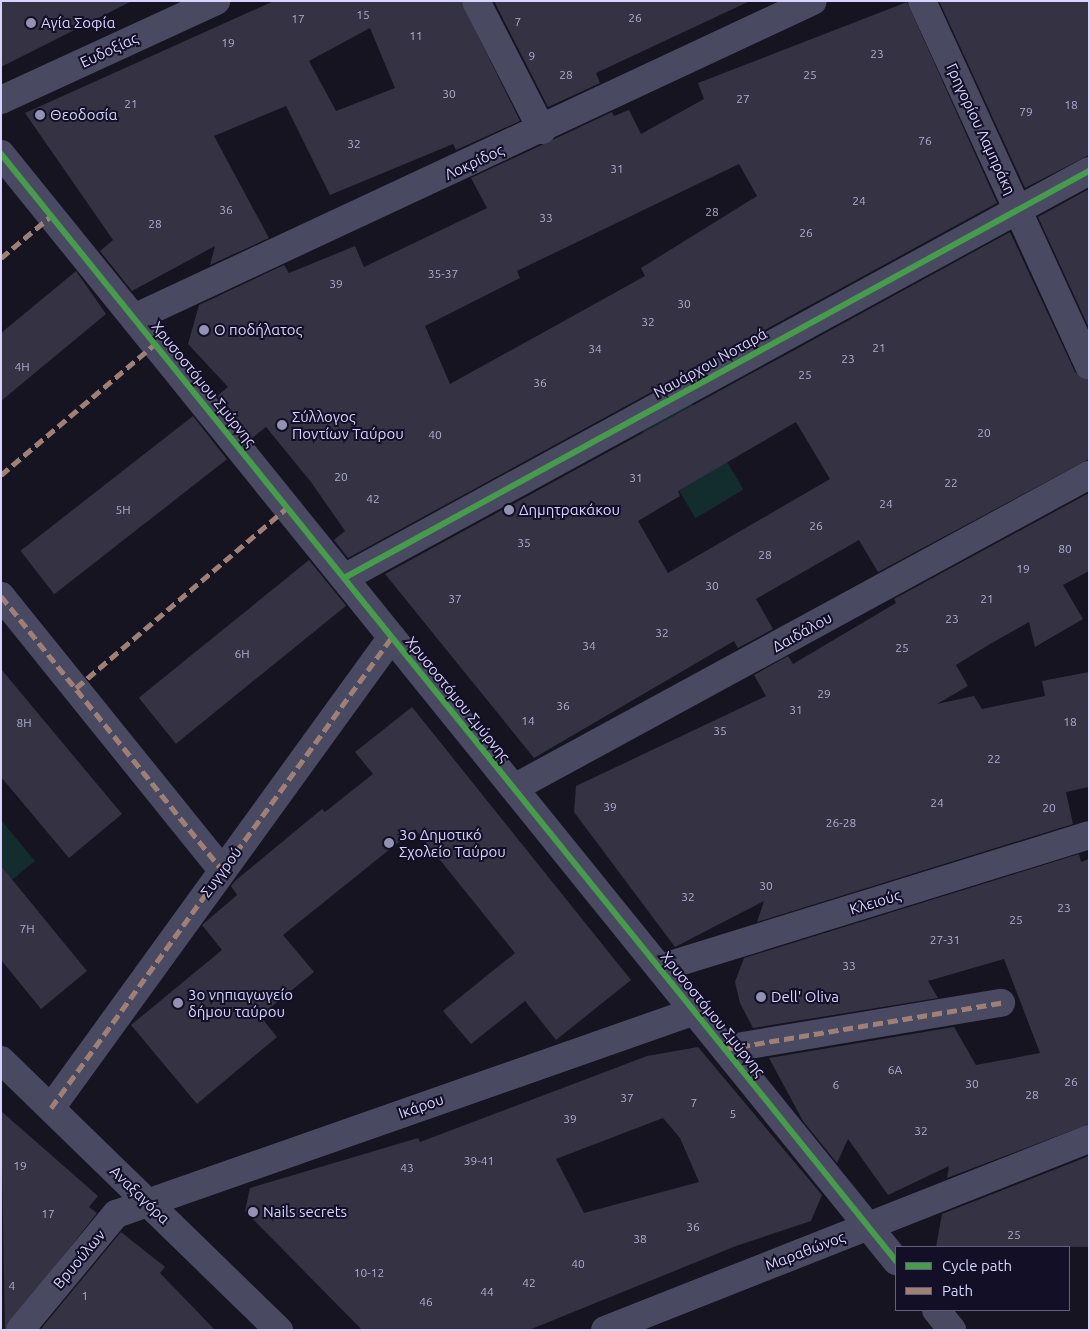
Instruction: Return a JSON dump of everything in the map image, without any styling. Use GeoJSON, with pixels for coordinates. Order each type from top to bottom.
{"type":"FeatureCollection","features":[{"type":"Feature","properties":{"kind":"street","name":"Ευδοξίας"},"geometry":{"type":"LineString","coordinates":[[1,100],[216,1]]}},
{"type":"Feature","properties":{"kind":"street"},"geometry":{"type":"LineString","coordinates":[[476,1],[542,130]]}},
{"type":"Feature","properties":{"kind":"street","name":"Λοκρίδος"},"geometry":{"type":"LineString","coordinates":[[134,318],[542,130],[813,1]]}},
{"type":"Feature","properties":{"kind":"street","name":"Γρηγορίου Λαμπράκη"},"geometry":{"type":"LineString","coordinates":[[922,1],[1089,366]]}},
{"type":"Feature","properties":{"kind":"street","name":"Χρυσοστόμου Σμύρνης"},"geometry":{"type":"LineString","coordinates":[[1,154],[895,1260]]}},
{"type":"Feature","properties":{"kind":"street","name":"Ναυάρχου Νοταρά"},"geometry":{"type":"LineString","coordinates":[[344,578],[1089,171]]}},
{"type":"Feature","properties":{"kind":"street","name":"Δαιδάλου"},"geometry":{"type":"LineString","coordinates":[[514,788],[1089,475]]}},
{"type":"Feature","properties":{"kind":"street"},"geometry":{"type":"LineString","coordinates":[[1,596],[222,870]]}},
{"type":"Feature","properties":{"kind":"street","name":"Συγγρού"},"geometry":{"type":"LineString","coordinates":[[51,1108],[392,637]]}},
{"type":"Feature","properties":{"kind":"street","name":"Κλειούς"},"geometry":{"type":"LineString","coordinates":[[660,968],[1089,835]]}},
{"type":"Feature","properties":{"kind":"street"},"geometry":{"type":"LineString","coordinates":[[725,1050],[1000,1003]]}},
{"type":"Feature","properties":{"kind":"street","name":"Ικάρου"},"geometry":{"type":"LineString","coordinates":[[148,1202],[695,1011]]}},
{"type":"Feature","properties":{"kind":"street","name":"Αναξαγόρα"},"geometry":{"type":"LineString","coordinates":[[1,1060],[279,1330]]}},
{"type":"Feature","properties":{"kind":"street","name":"Μαραθώνος"},"geometry":{"type":"LineString","coordinates":[[605,1330],[1089,1138]]}},
{"type":"Feature","properties":{"kind":"street","name":"Βρυούλων"},"geometry":{"type":"LineString","coordinates":[[20,1330],[116,1214],[148,1202]]}},
{"type":"Feature","properties":{"kind":"street"},"geometry":{"type":"LineString","coordinates":[[937,1311],[952,1330]]}},
{"type":"Feature","properties":{"kind":"green space"},"geometry":{"type":"Polygon","coordinates":[[[691,402],[744,489],[696,518],[643,431],[691,402]]]}},
{"type":"Feature","properties":{"kind":"green space"},"geometry":{"type":"Polygon","coordinates":[[[1,820],[35,861],[1,889],[1,820]]]}},
{"type":"Feature","properties":{"kind":"building","name":"Αγία Σοφία"},"geometry":{"type":"Polygon","coordinates":[[[1,1],[132,1],[1,67],[1,1]]]}},
{"type":"Feature","properties":{"kind":"building"},"geometry":{"type":"Polygon","coordinates":[[[274,1],[461,1],[520,121],[456,150],[453,144],[330,195],[286,106],[214,136],[269,238],[210,265],[215,246],[132,291],[100,251],[113,240],[25,113],[274,1]],[[370,28],[309,61],[336,111],[395,88],[370,28]]]}},
{"type":"Feature","properties":{"kind":"building"},"geometry":{"type":"Polygon","coordinates":[[[494,1],[750,1],[596,73],[600,83],[548,107],[494,1]]]}},
{"type":"Feature","properties":{"kind":"building"},"geometry":{"type":"Polygon","coordinates":[[[939,1],[1089,1],[1089,155],[1025,188],[939,1]]]}},
{"type":"Feature","properties":{"kind":"building"},"geometry":{"type":"Polygon","coordinates":[[[907,2],[997,203],[348,558],[334,540],[345,531],[311,482],[266,427],[251,439],[217,396],[228,387],[188,344],[199,305],[284,265],[289,273],[355,246],[364,267],[487,208],[471,178],[612,112],[614,116],[629,110],[641,134],[704,99],[698,83],[907,2]],[[739,164],[517,271],[520,278],[425,326],[450,384],[645,276],[641,268],[757,196],[739,164]]]}},
{"type":"Feature","properties":{"kind":"building"},"geometry":{"type":"Polygon","coordinates":[[[1089,189],[1089,328],[1038,217],[1089,189]]]}},
{"type":"Feature","properties":{"kind":"building"},"geometry":{"type":"Polygon","coordinates":[[[1010,232],[1075,372],[1089,381],[1089,459],[878,572],[859,540],[756,599],[773,629],[738,648],[734,641],[534,758],[385,574],[1010,232]],[[796,422],[678,491],[680,496],[638,521],[668,573],[830,479],[796,422]]]}},
{"type":"Feature","properties":{"kind":"building"},"geometry":{"type":"Polygon","coordinates":[[[76,271],[106,314],[1,401],[1,333],[76,271]]]}},
{"type":"Feature","properties":{"kind":"building"},"geometry":{"type":"Polygon","coordinates":[[[193,416],[227,459],[54,594],[20,551],[193,416]]]}},
{"type":"Feature","properties":{"kind":"building"},"geometry":{"type":"Polygon","coordinates":[[[1089,493],[1089,571],[1063,585],[1083,619],[1035,647],[1029,622],[990,644],[956,665],[968,686],[937,704],[974,696],[982,709],[1045,696],[1042,681],[1089,672],[1089,787],[1066,792],[1073,824],[757,922],[764,901],[675,947],[574,812],[576,786],[766,696],[754,675],[788,656],[793,664],[896,603],[894,599],[1089,493]]]}},
{"type":"Feature","properties":{"kind":"building"},"geometry":{"type":"Polygon","coordinates":[[[309,560],[346,606],[176,744],[139,698],[309,560]]]}},
{"type":"Feature","properties":{"kind":"building"},"geometry":{"type":"Polygon","coordinates":[[[1,669],[122,814],[69,858],[1,777],[1,669]]]}},
{"type":"Feature","properties":{"kind":"building"},"geometry":{"type":"Polygon","coordinates":[[[412,707],[631,980],[556,1040],[525,1001],[471,1044],[443,1011],[515,953],[415,829],[283,935],[314,972],[260,1016],[277,1037],[197,1104],[131,1025],[222,950],[202,925],[237,895],[231,886],[322,809],[325,812],[373,774],[355,752],[412,707]]]}},
{"type":"Feature","properties":{"kind":"building"},"geometry":{"type":"Polygon","coordinates":[[[1079,854],[1081,862],[1089,859],[1089,1124],[947,1178],[949,1166],[888,1195],[848,1139],[837,1163],[803,1121],[769,1058],[954,1027],[976,1065],[1040,1053],[1004,959],[928,981],[938,998],[753,1028],[740,1003],[735,982],[744,958],[1079,854]]]}},
{"type":"Feature","properties":{"kind":"building"},"geometry":{"type":"Polygon","coordinates":[[[1,866],[87,971],[41,1009],[1,960],[1,866]]]}},
{"type":"Feature","properties":{"kind":"building"},"geometry":{"type":"Polygon","coordinates":[[[698,1047],[822,1195],[811,1221],[736,1246],[529,1330],[362,1330],[245,1211],[250,1188],[418,1138],[420,1142],[647,1056],[698,1047]],[[663,1118],[556,1159],[584,1213],[699,1182],[680,1138],[663,1118]]]}},
{"type":"Feature","properties":{"kind":"building"},"geometry":{"type":"Polygon","coordinates":[[[1,1111],[98,1196],[89,1207],[97,1213],[5,1330],[1,1111]]]}},
{"type":"Feature","properties":{"kind":"building"},"geometry":{"type":"Polygon","coordinates":[[[1089,1156],[1089,1247],[936,1246],[942,1214],[1089,1156]]]}},
{"type":"Feature","properties":{"kind":"building"},"geometry":{"type":"Polygon","coordinates":[[[121,1232],[165,1267],[160,1273],[215,1330],[40,1330],[121,1232]]]}},
{"type":"Feature","properties":{"kind":"marked path"},"geometry":{"type":"LineString","coordinates":[[1,258],[51,216]]}},
{"type":"Feature","properties":{"kind":"marked path"},"geometry":{"type":"LineString","coordinates":[[1,475],[155,344]]}},
{"type":"Feature","properties":{"kind":"marked path"},"geometry":{"type":"LineString","coordinates":[[76,688],[287,508]]}},
{"type":"Feature","properties":{"kind":"marked path"},"geometry":{"type":"LineString","coordinates":[[1,596],[222,870]]}},
{"type":"Feature","properties":{"kind":"marked path"},"geometry":{"type":"LineString","coordinates":[[51,1108],[392,637]]}},
{"type":"Feature","properties":{"kind":"marked path"},"geometry":{"type":"LineString","coordinates":[[725,1049],[1001,1003]]}},
{"type":"Feature","properties":{"kind":"cycle path"},"geometry":{"type":"LineString","coordinates":[[1,154],[895,1260]]}},
{"type":"Feature","properties":{"kind":"cycle path"},"geometry":{"type":"LineString","coordinates":[[344,578],[1089,171]]}},
{"type":"Feature","properties":{"kind":"place","name":"Αγία Σοφία"},"geometry":{"type":"Point","coordinates":[31,23]}},
{"type":"Feature","properties":{"kind":"place","name":"Θεοδοσία"},"geometry":{"type":"Point","coordinates":[40,115]}},
{"type":"Feature","properties":{"kind":"place","name":"Ο ποδήλατος"},"geometry":{"type":"Point","coordinates":[204,330]}},
{"type":"Feature","properties":{"kind":"place","name":"Σύλλογος Ποντίων Ταύρου"},"geometry":{"type":"Point","coordinates":[282,425]}},
{"type":"Feature","properties":{"kind":"place","name":"Δημητρακάκου"},"geometry":{"type":"Point","coordinates":[509,510]}},
{"type":"Feature","properties":{"kind":"place","name":"3ο Δημοτικό Σχολείο Ταύρου"},"geometry":{"type":"Point","coordinates":[389,843]}},
{"type":"Feature","properties":{"kind":"place","name":"Dell' Oliva"},"geometry":{"type":"Point","coordinates":[761,997]}},
{"type":"Feature","properties":{"kind":"place","name":"3ο νηπιαγωγείο δήμου ταύρου"},"geometry":{"type":"Point","coordinates":[178,1003]}},
{"type":"Feature","properties":{"kind":"place","name":"Nails secrets"},"geometry":{"type":"Point","coordinates":[253,1212]}}]}
